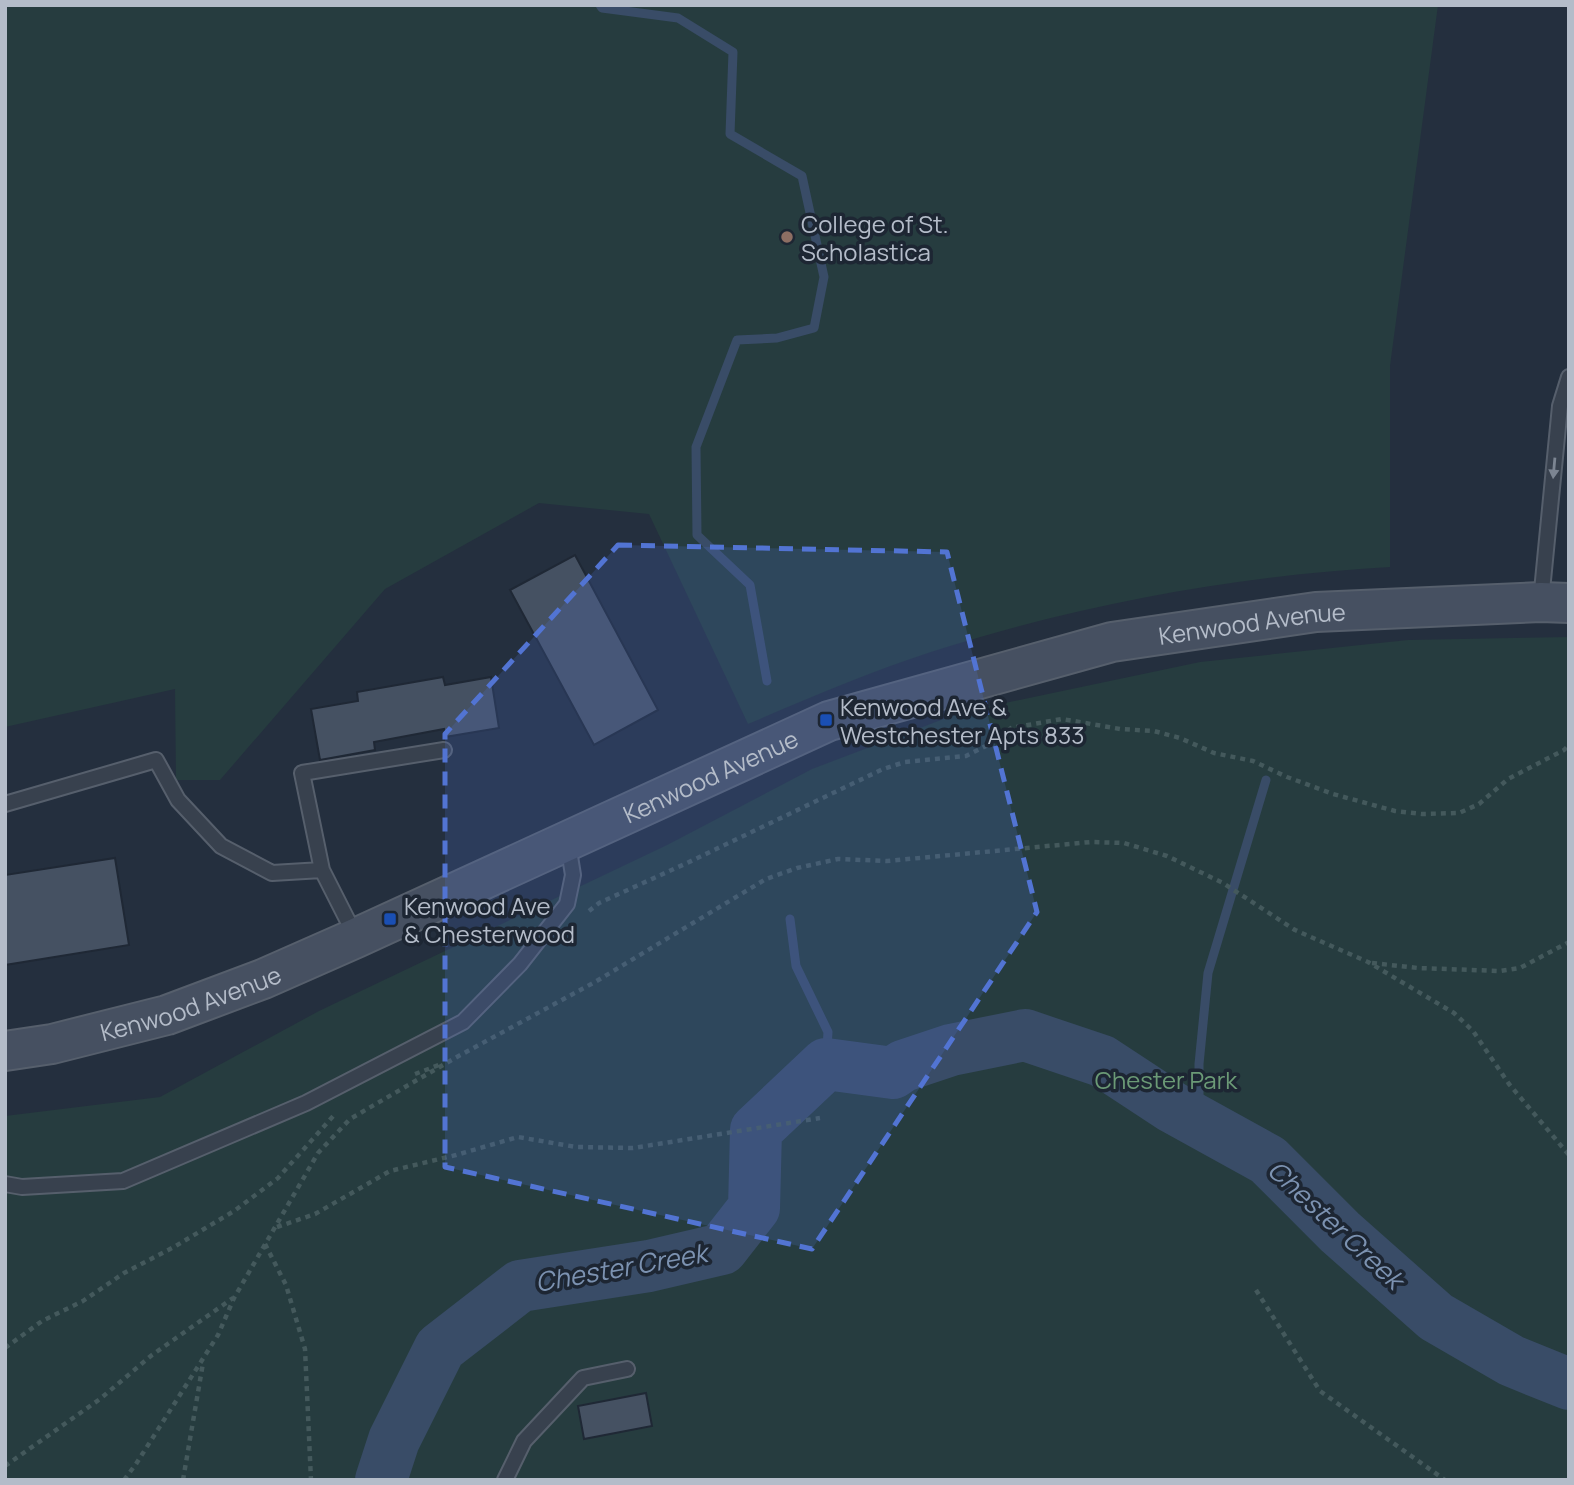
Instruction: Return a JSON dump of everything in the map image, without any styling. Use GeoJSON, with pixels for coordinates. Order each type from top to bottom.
{"type":"FeatureCollection","features":[{"type":"Feature","properties":{"kind":"street","name":"Kenwood Avenue"},"geometry":{"type":"LineString","coordinates":[[5,1051],[52,1044],[167,1015],[263,979],[829,721],[1112,642],[1316,612],[1555,603]]}},
{"type":"Feature","properties":{"kind":"lane"},"geometry":{"type":"LineString","coordinates":[[1555,603],[1559,407],[1569,377]]}},
{"type":"Feature","properties":{"kind":"lane"},"geometry":{"type":"LineString","coordinates":[[356,938],[322,870],[302,773],[444,750]]}},
{"type":"Feature","properties":{"kind":"lane"},"geometry":{"type":"LineString","coordinates":[[5,804],[156,760],[178,800],[220,846],[272,873],[322,870]]}},
{"type":"Feature","properties":{"kind":"lane"},"geometry":{"type":"LineString","coordinates":[[5,1184],[22,1187],[123,1181],[306,1103],[463,1022],[520,964],[567,904],[573,875],[567,841]]}},
{"type":"Feature","properties":{"kind":"lane"},"geometry":{"type":"LineString","coordinates":[[505,1480],[524,1441],[583,1378],[627,1369]]}},
{"type":"Feature","properties":{"kind":"path"},"geometry":{"type":"LineString","coordinates":[[580,917],[599,903],[883,768],[905,762],[966,757],[1011,728],[1038,722],[1062,719],[1120,729],[1154,731],[1180,738],[1214,753],[1254,761],[1287,778],[1333,794],[1395,811],[1422,814],[1459,813],[1479,804],[1508,779],[1569,745]]}},
{"type":"Feature","properties":{"kind":"path"},"geometry":{"type":"LineString","coordinates":[[124,1480],[218,1335],[234,1298],[318,1153],[350,1119],[455,1058],[596,982],[766,879],[797,868],[838,859],[887,861],[1091,842],[1124,843],[1167,856],[1223,883],[1295,930],[1368,962],[1454,1013],[1473,1031],[1508,1084],[1569,1155]]}},
{"type":"Feature","properties":{"kind":"path"},"geometry":{"type":"LineString","coordinates":[[1368,962],[1418,968],[1500,971],[1520,968],[1569,942]]}},
{"type":"Feature","properties":{"kind":"path"},"geometry":{"type":"LineString","coordinates":[[407,1078],[455,1058],[463,1048]]}},
{"type":"Feature","properties":{"kind":"path"},"geometry":{"type":"LineString","coordinates":[[5,1348],[42,1321],[83,1301],[124,1273],[234,1211],[278,1178],[337,1112]]}},
{"type":"Feature","properties":{"kind":"path"},"geometry":{"type":"LineString","coordinates":[[276,1227],[315,1214],[390,1171],[518,1137],[576,1147],[633,1148],[820,1118]]}},
{"type":"Feature","properties":{"kind":"path"},"geometry":{"type":"LineString","coordinates":[[265,1243],[286,1285],[305,1349],[311,1480]]}},
{"type":"Feature","properties":{"kind":"path"},"geometry":{"type":"LineString","coordinates":[[1256,1290],[1320,1391],[1445,1480]]}},
{"type":"Feature","properties":{"kind":"path"},"geometry":{"type":"LineString","coordinates":[[5,1466],[100,1399],[152,1354],[234,1298]]}},
{"type":"Feature","properties":{"kind":"path"},"geometry":{"type":"LineString","coordinates":[[183,1480],[204,1358]]}},
{"type":"Feature","properties":{"kind":"highlighted area"},"geometry":{"type":"Polygon","coordinates":[[[618,545],[947,552],[1037,912],[812,1249],[445,1167],[445,734],[618,545]]]}},
{"type":"Feature","properties":{"kind":"green space","name":"College of St. Scholastica"},"geometry":{"type":"Polygon","coordinates":[[[5,5],[1438,5],[1390,366],[1390,567],[1274,577],[1101,606],[987,635],[908,660],[748,724],[649,514],[539,503],[385,589],[220,780],[176,780],[175,689],[5,727],[5,5]]]}},
{"type":"Feature","properties":{"kind":"green space","name":"Chester Park"},"geometry":{"type":"Polygon","coordinates":[[[1569,637],[1569,1480],[5,1480],[5,1116],[160,1097],[319,1011],[667,845],[812,769],[962,712],[1200,662],[1408,640],[1569,637]]]}},
{"type":"Feature","properties":{"kind":"building"},"geometry":{"type":"Polygon","coordinates":[[[575,555],[658,710],[594,745],[510,590],[575,555]]]}},
{"type":"Feature","properties":{"kind":"building"},"geometry":{"type":"Polygon","coordinates":[[[443,677],[445,685],[491,677],[499,728],[445,737],[444,729],[374,742],[375,750],[320,760],[311,709],[358,701],[357,692],[443,677]]]}},
{"type":"Feature","properties":{"kind":"building"},"geometry":{"type":"Polygon","coordinates":[[[115,858],[129,945],[5,965],[5,875],[115,858]]]}},
{"type":"Feature","properties":{"kind":"building"},"geometry":{"type":"Polygon","coordinates":[[[646,1393],[652,1426],[584,1439],[578,1406],[646,1393]]]}},
{"type":"Feature","properties":{"kind":"waterway"},"geometry":{"type":"LineString","coordinates":[[600,5],[602,8],[678,18],[733,52],[730,134],[802,176],[824,277],[814,328],[777,338],[737,340],[696,447],[697,535],[750,585],[767,681]]}},
{"type":"Feature","properties":{"kind":"waterway"},"geometry":{"type":"LineString","coordinates":[[1199,1121],[1199,1064],[1208,973],[1266,780]]}},
{"type":"Feature","properties":{"kind":"waterway"},"geometry":{"type":"LineString","coordinates":[[790,919],[796,966],[828,1032],[826,1064]]}},
{"type":"Feature","properties":{"kind":"waterway","name":"Chester Creek"},"geometry":{"type":"LineString","coordinates":[[381,1480],[394,1440],[440,1348],[520,1286],[649,1266],[722,1249],[754,1208],[756,1130],[826,1064],[893,1073],[903,1066],[951,1050],[1025,1035],[1102,1061],[1172,1107],[1268,1160],[1340,1232],[1436,1317],[1512,1361],[1569,1384]]}},
{"type":"Feature","properties":{"kind":"place","name":"College of St. Scholastica"},"geometry":{"type":"Point","coordinates":[787,237]}},
{"type":"Feature","properties":{"kind":"place","name":"Kenwood Ave & Westchester Apts 833"},"geometry":{"type":"Point","coordinates":[826,720]}},
{"type":"Feature","properties":{"kind":"place","name":"Kenwood Ave & Chesterwood"},"geometry":{"type":"Point","coordinates":[390,919]}}]}
